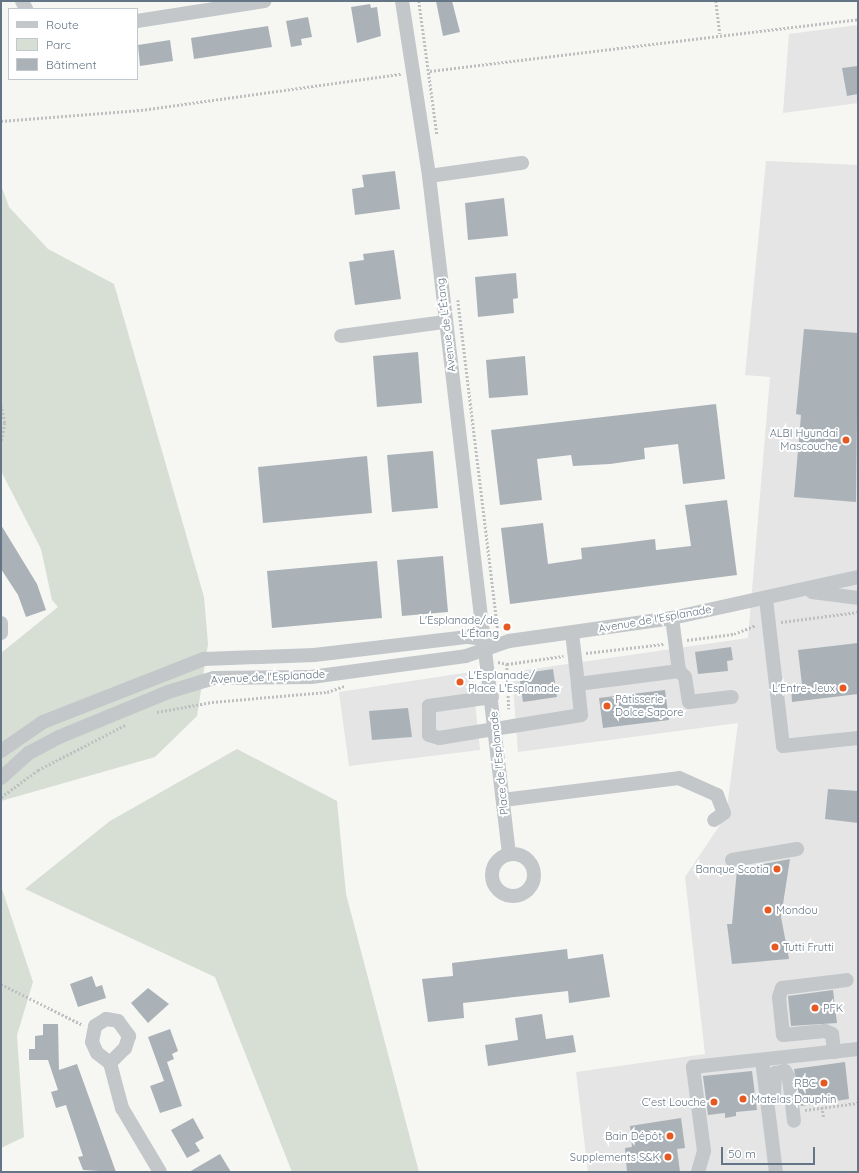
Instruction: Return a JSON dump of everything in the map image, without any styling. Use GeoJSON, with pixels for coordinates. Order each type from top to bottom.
{"type":"FeatureCollection","features":[{"type":"Feature","properties":{"kind":"street"},"geometry":{"type":"LineString","coordinates":[[138,21],[264,1]]}},
{"type":"Feature","properties":{"kind":"street","name":"Avenue de L'Étang"},"geometry":{"type":"LineString","coordinates":[[402,1],[428,176],[485,644]]}},
{"type":"Feature","properties":{"kind":"street"},"geometry":{"type":"LineString","coordinates":[[428,176],[522,163]]}},
{"type":"Feature","properties":{"kind":"street"},"geometry":{"type":"LineString","coordinates":[[341,336],[445,322]]}},
{"type":"Feature","properties":{"kind":"street","name":"Avenue de l'Esplanade"},"geometry":{"type":"LineString","coordinates":[[1,778],[29,753],[59,737],[200,682],[214,678],[311,677],[466,656],[485,644],[672,618],[804,592],[858,578]]}},
{"type":"Feature","properties":{"kind":"street","name":"Avenue de l'Esplanade"},"geometry":{"type":"LineString","coordinates":[[804,592],[858,598]]}},
{"type":"Feature","properties":{"kind":"street"},"geometry":{"type":"LineString","coordinates":[[766,599],[783,746],[858,738]]}},
{"type":"Feature","properties":{"kind":"street"},"geometry":{"type":"LineString","coordinates":[[672,618],[679,671],[685,677],[689,702],[732,697]]}},
{"type":"Feature","properties":{"kind":"street"},"geometry":{"type":"LineString","coordinates":[[1,623],[1,633]]}},
{"type":"Feature","properties":{"kind":"street"},"geometry":{"type":"LineString","coordinates":[[492,697],[433,705],[427,708],[426,716],[429,735],[434,738],[581,715],[572,633]]}},
{"type":"Feature","properties":{"kind":"street","name":"Avenue de l'Esplanade"},"geometry":{"type":"LineString","coordinates":[[1,751],[43,722],[204,659],[236,656],[267,659],[468,637],[485,644]]}},
{"type":"Feature","properties":{"kind":"street","name":"Place de l'Esplanade"},"geometry":{"type":"LineString","coordinates":[[485,644],[509,854]]}},
{"type":"Feature","properties":{"kind":"street"},"geometry":{"type":"LineString","coordinates":[[578,684],[679,671]]}},
{"type":"Feature","properties":{"kind":"street"},"geometry":{"type":"LineString","coordinates":[[503,800],[679,778],[717,795],[724,813],[714,820]]}},
{"type":"Feature","properties":{"kind":"street"},"geometry":{"type":"LineString","coordinates":[[732,860],[797,849]]}},
{"type":"Feature","properties":{"kind":"street"},"geometry":{"type":"LineString","coordinates":[[834,1052],[832,1034],[825,1031],[783,1035],[779,997],[782,988],[847,980]]}},
{"type":"Feature","properties":{"kind":"street"},"geometry":{"type":"LineString","coordinates":[[698,1172],[704,1150],[693,1067],[858,1049]]}},
{"type":"Feature","properties":{"kind":"street"},"geometry":{"type":"LineString","coordinates":[[762,1060],[776,1172]]}},
{"type":"Feature","properties":{"kind":"street"},"geometry":{"type":"LineString","coordinates":[[110,1063],[122,1108],[160,1172]]}},
{"type":"Feature","properties":{"kind":"street"},"geometry":{"type":"LineString","coordinates":[[777,1122],[773,1078],[779,1071],[785,1071],[789,1078],[797,1115]]}},
{"type":"Feature","properties":{"kind":"path"},"geometry":{"type":"LineString","coordinates":[[419,1],[430,67],[438,138]]}},
{"type":"Feature","properties":{"kind":"path"},"geometry":{"type":"LineString","coordinates":[[716,1],[720,34]]}},
{"type":"Feature","properties":{"kind":"path"},"geometry":{"type":"LineString","coordinates":[[430,71],[720,34],[858,19]]}},
{"type":"Feature","properties":{"kind":"path"},"geometry":{"type":"LineString","coordinates":[[1,121],[141,110],[404,74]]}},
{"type":"Feature","properties":{"kind":"path","name":"Avenue de L'Étang"},"geometry":{"type":"LineString","coordinates":[[462,332],[488,526],[498,624]]}},
{"type":"Feature","properties":{"kind":"path"},"geometry":{"type":"LineString","coordinates":[[1,405],[4,423],[1,443]]}},
{"type":"Feature","properties":{"kind":"path"},"geometry":{"type":"LineString","coordinates":[[778,622],[858,612]]}},
{"type":"Feature","properties":{"kind":"path"},"geometry":{"type":"LineString","coordinates":[[683,641],[734,634],[764,624]]}},
{"type":"Feature","properties":{"kind":"path","name":"Avenue de l'Esplanade"},"geometry":{"type":"LineString","coordinates":[[581,654],[668,643]]}},
{"type":"Feature","properties":{"kind":"path"},"geometry":{"type":"LineString","coordinates":[[503,661],[507,664],[568,655]]}},
{"type":"Feature","properties":{"kind":"path","name":"Place de l'Esplanade"},"geometry":{"type":"LineString","coordinates":[[507,664],[509,709]]}},
{"type":"Feature","properties":{"kind":"path","name":"Avenue de l'Esplanade"},"geometry":{"type":"LineString","coordinates":[[151,714],[205,703],[327,692],[351,684]]}},
{"type":"Feature","properties":{"kind":"path"},"geometry":{"type":"LineString","coordinates":[[1,797],[38,770],[128,724]]}},
{"type":"Feature","properties":{"kind":"path"},"geometry":{"type":"LineString","coordinates":[[1,984],[88,1028]]}},
{"type":"Feature","properties":{"kind":"path"},"geometry":{"type":"LineString","coordinates":[[797,1115],[822,1107],[858,1103]]}},
{"type":"Feature","properties":{"kind":"path"},"geometry":{"type":"LineString","coordinates":[[822,1107],[824,1118]]}},
{"type":"Feature","properties":{"kind":"shaded area"},"geometry":{"type":"Polygon","coordinates":[[[858,25],[858,103],[783,113],[789,34],[858,25]]]}},
{"type":"Feature","properties":{"kind":"shaded area"},"geometry":{"type":"Polygon","coordinates":[[[766,161],[858,165],[858,1172],[588,1172],[576,1072],[705,1054],[685,877],[726,816],[738,723],[518,752],[512,672],[748,638],[770,377],[745,375],[766,161]]]}},
{"type":"Feature","properties":{"kind":"shaded area"},"geometry":{"type":"Polygon","coordinates":[[[464,673],[472,674],[480,750],[349,766],[339,692],[464,673]]]}},
{"type":"Feature","properties":{"kind":"green space"},"geometry":{"type":"Polygon","coordinates":[[[1,185],[9,207],[48,249],[114,284],[204,597],[208,644],[197,716],[155,757],[1,801],[1,653],[58,607],[52,600],[41,549],[1,471],[1,185]]]}},
{"type":"Feature","properties":{"kind":"green space"},"geometry":{"type":"Polygon","coordinates":[[[237,749],[337,801],[346,894],[419,1172],[292,1172],[215,977],[25,889],[110,821],[237,749]]]}},
{"type":"Feature","properties":{"kind":"green space"},"geometry":{"type":"Polygon","coordinates":[[[1,886],[33,982],[17,1035],[24,1137],[1,1148],[1,886]]]}},
{"type":"Feature","properties":{"kind":"building"},"geometry":{"type":"Polygon","coordinates":[[[436,1],[452,1],[460,32],[443,36],[436,1]]]}},
{"type":"Feature","properties":{"kind":"building"},"geometry":{"type":"Polygon","coordinates":[[[370,4],[371,8],[377,7],[381,36],[357,43],[351,7],[370,4]]]}},
{"type":"Feature","properties":{"kind":"building"},"geometry":{"type":"Polygon","coordinates":[[[308,17],[312,37],[301,39],[302,45],[291,47],[286,21],[308,17]]]}},
{"type":"Feature","properties":{"kind":"building"},"geometry":{"type":"Polygon","coordinates":[[[268,26],[272,47],[194,59],[191,38],[268,26]]]}},
{"type":"Feature","properties":{"kind":"building"},"geometry":{"type":"Polygon","coordinates":[[[170,40],[173,61],[140,66],[138,45],[170,40]]]}},
{"type":"Feature","properties":{"kind":"building"},"geometry":{"type":"Polygon","coordinates":[[[858,66],[858,94],[847,96],[842,68],[858,66]]]}},
{"type":"Feature","properties":{"kind":"building"},"geometry":{"type":"Polygon","coordinates":[[[395,171],[400,209],[355,215],[352,189],[364,187],[362,175],[395,171]]]}},
{"type":"Feature","properties":{"kind":"building"},"geometry":{"type":"Polygon","coordinates":[[[504,198],[508,236],[468,240],[465,203],[504,198]]]}},
{"type":"Feature","properties":{"kind":"building"},"geometry":{"type":"Polygon","coordinates":[[[394,250],[401,299],[355,305],[349,262],[364,260],[363,254],[394,250]]]}},
{"type":"Feature","properties":{"kind":"building"},"geometry":{"type":"Polygon","coordinates":[[[516,273],[518,298],[513,299],[514,313],[478,317],[475,277],[516,273]]]}},
{"type":"Feature","properties":{"kind":"building"},"geometry":{"type":"Polygon","coordinates":[[[804,329],[858,333],[856,502],[794,497],[801,415],[796,414],[804,329]]]}},
{"type":"Feature","properties":{"kind":"building"},"geometry":{"type":"Polygon","coordinates":[[[418,352],[422,403],[377,407],[373,356],[418,352]]]}},
{"type":"Feature","properties":{"kind":"building"},"geometry":{"type":"Polygon","coordinates":[[[525,356],[528,395],[489,398],[486,360],[525,356]]]}},
{"type":"Feature","properties":{"kind":"building"},"geometry":{"type":"Polygon","coordinates":[[[716,404],[725,479],[683,484],[678,444],[644,448],[645,459],[610,464],[573,466],[571,455],[537,459],[542,500],[500,505],[491,430],[716,404]]]}},
{"type":"Feature","properties":{"kind":"building"},"geometry":{"type":"Polygon","coordinates":[[[433,451],[438,508],[392,512],[387,455],[433,451]]]}},
{"type":"Feature","properties":{"kind":"building"},"geometry":{"type":"Polygon","coordinates":[[[367,456],[372,513],[263,523],[258,467],[367,456]]]}},
{"type":"Feature","properties":{"kind":"building"},"geometry":{"type":"Polygon","coordinates":[[[727,500],[737,575],[510,604],[501,528],[543,523],[548,564],[582,559],[581,548],[655,539],[656,550],[691,546],[685,505],[727,500]]]}},
{"type":"Feature","properties":{"kind":"building"},"geometry":{"type":"Polygon","coordinates":[[[1,525],[37,584],[46,610],[26,617],[18,595],[1,569],[1,525]]]}},
{"type":"Feature","properties":{"kind":"building"},"geometry":{"type":"Polygon","coordinates":[[[443,556],[448,612],[402,616],[397,560],[443,556]]]}},
{"type":"Feature","properties":{"kind":"building"},"geometry":{"type":"Polygon","coordinates":[[[377,561],[382,618],[272,628],[267,571],[377,561]]]}},
{"type":"Feature","properties":{"kind":"building"},"geometry":{"type":"Polygon","coordinates":[[[858,643],[858,694],[792,702],[791,686],[802,685],[798,650],[858,643]]]}},
{"type":"Feature","properties":{"kind":"building"},"geometry":{"type":"Polygon","coordinates":[[[731,647],[733,660],[727,661],[728,671],[698,674],[695,652],[731,647]]]}},
{"type":"Feature","properties":{"kind":"building"},"geometry":{"type":"Polygon","coordinates":[[[553,669],[557,697],[523,702],[519,674],[553,669]]]}},
{"type":"Feature","properties":{"kind":"building"},"geometry":{"type":"Polygon","coordinates":[[[665,690],[669,720],[603,728],[599,698],[665,690]]]}},
{"type":"Feature","properties":{"kind":"building"},"geometry":{"type":"Polygon","coordinates":[[[408,708],[412,737],[372,740],[369,711],[408,708]]]}},
{"type":"Feature","properties":{"kind":"building"},"geometry":{"type":"Polygon","coordinates":[[[828,789],[858,791],[858,823],[825,819],[828,789]]]}},
{"type":"Feature","properties":{"kind":"building"},"geometry":{"type":"Polygon","coordinates":[[[790,859],[781,917],[789,959],[732,964],[727,924],[732,924],[737,869],[790,859]]]}},
{"type":"Feature","properties":{"kind":"building"},"geometry":{"type":"Polygon","coordinates":[[[567,949],[568,959],[603,954],[610,997],[569,1003],[568,991],[463,1003],[464,1018],[428,1022],[422,979],[453,976],[452,963],[567,949]]]}},
{"type":"Feature","properties":{"kind":"building"},"geometry":{"type":"Polygon","coordinates":[[[92,976],[96,987],[102,985],[106,998],[78,1007],[70,984],[92,976]]]}},
{"type":"Feature","properties":{"kind":"building"},"geometry":{"type":"Polygon","coordinates":[[[148,988],[169,1004],[148,1023],[131,1003],[148,988]]]}},
{"type":"Feature","properties":{"kind":"building"},"geometry":{"type":"Polygon","coordinates":[[[833,990],[837,1023],[791,1026],[788,996],[833,990]]]}},
{"type":"Feature","properties":{"kind":"building"},"geometry":{"type":"Polygon","coordinates":[[[542,1014],[546,1039],[573,1035],[576,1052],[488,1066],[485,1045],[518,1040],[515,1018],[542,1014]]]}},
{"type":"Feature","properties":{"kind":"building"},"geometry":{"type":"Polygon","coordinates":[[[43,1024],[58,1024],[59,1070],[77,1064],[116,1172],[83,1170],[78,1157],[83,1156],[66,1105],[56,1108],[51,1092],[58,1090],[48,1060],[29,1060],[29,1049],[35,1049],[35,1036],[43,1035],[43,1024]]]}},
{"type":"Feature","properties":{"kind":"building"},"geometry":{"type":"Polygon","coordinates":[[[170,1029],[178,1051],[172,1054],[174,1059],[167,1062],[182,1106],[160,1113],[150,1086],[164,1081],[148,1037],[170,1029]]]}},
{"type":"Feature","properties":{"kind":"building"},"geometry":{"type":"Polygon","coordinates":[[[845,1062],[849,1099],[801,1106],[794,1069],[845,1062]]]}},
{"type":"Feature","properties":{"kind":"building"},"geometry":{"type":"Polygon","coordinates":[[[752,1071],[757,1110],[736,1112],[736,1116],[725,1118],[725,1113],[708,1115],[703,1076],[752,1071]]]}},
{"type":"Feature","properties":{"kind":"building"},"geometry":{"type":"Polygon","coordinates":[[[193,1118],[204,1138],[195,1143],[200,1151],[187,1158],[171,1130],[193,1118]]]}},
{"type":"Feature","properties":{"kind":"building"},"geometry":{"type":"Polygon","coordinates":[[[681,1118],[685,1148],[677,1149],[680,1172],[627,1172],[625,1148],[632,1147],[630,1126],[681,1118]]]}},
{"type":"Feature","properties":{"kind":"building"},"geometry":{"type":"Polygon","coordinates":[[[220,1154],[231,1172],[189,1172],[220,1154]]]}},
{"type":"Feature","properties":{"kind":"place","name":"ALBI Hyundai Mascouche"},"geometry":{"type":"Point","coordinates":[846,440]}},
{"type":"Feature","properties":{"kind":"place","name":"L'Esplanade/de L'Étang"},"geometry":{"type":"Point","coordinates":[507,627]}},
{"type":"Feature","properties":{"kind":"place","name":"L'Esplanade/ Place L'Esplanade"},"geometry":{"type":"Point","coordinates":[460,682]}},
{"type":"Feature","properties":{"kind":"place","name":"L'Entre-Jeux"},"geometry":{"type":"Point","coordinates":[843,688]}},
{"type":"Feature","properties":{"kind":"place","name":"Pâtisserie Dolce Sapore"},"geometry":{"type":"Point","coordinates":[607,706]}},
{"type":"Feature","properties":{"kind":"place","name":"Banque Scotia"},"geometry":{"type":"Point","coordinates":[777,869]}},
{"type":"Feature","properties":{"kind":"place","name":"Mondou"},"geometry":{"type":"Point","coordinates":[768,910]}},
{"type":"Feature","properties":{"kind":"place","name":"Tutti Frutti"},"geometry":{"type":"Point","coordinates":[775,947]}},
{"type":"Feature","properties":{"kind":"place","name":"PFK"},"geometry":{"type":"Point","coordinates":[815,1008]}},
{"type":"Feature","properties":{"kind":"place","name":"RBC"},"geometry":{"type":"Point","coordinates":[824,1083]}},
{"type":"Feature","properties":{"kind":"place","name":"Matelas Dauphin"},"geometry":{"type":"Point","coordinates":[743,1099]}},
{"type":"Feature","properties":{"kind":"place","name":"C'est Louche"},"geometry":{"type":"Point","coordinates":[714,1102]}},
{"type":"Feature","properties":{"kind":"place","name":"Bain Dépôt"},"geometry":{"type":"Point","coordinates":[670,1136]}},
{"type":"Feature","properties":{"kind":"place","name":"Supplements S&K"},"geometry":{"type":"Point","coordinates":[668,1157]}}]}
